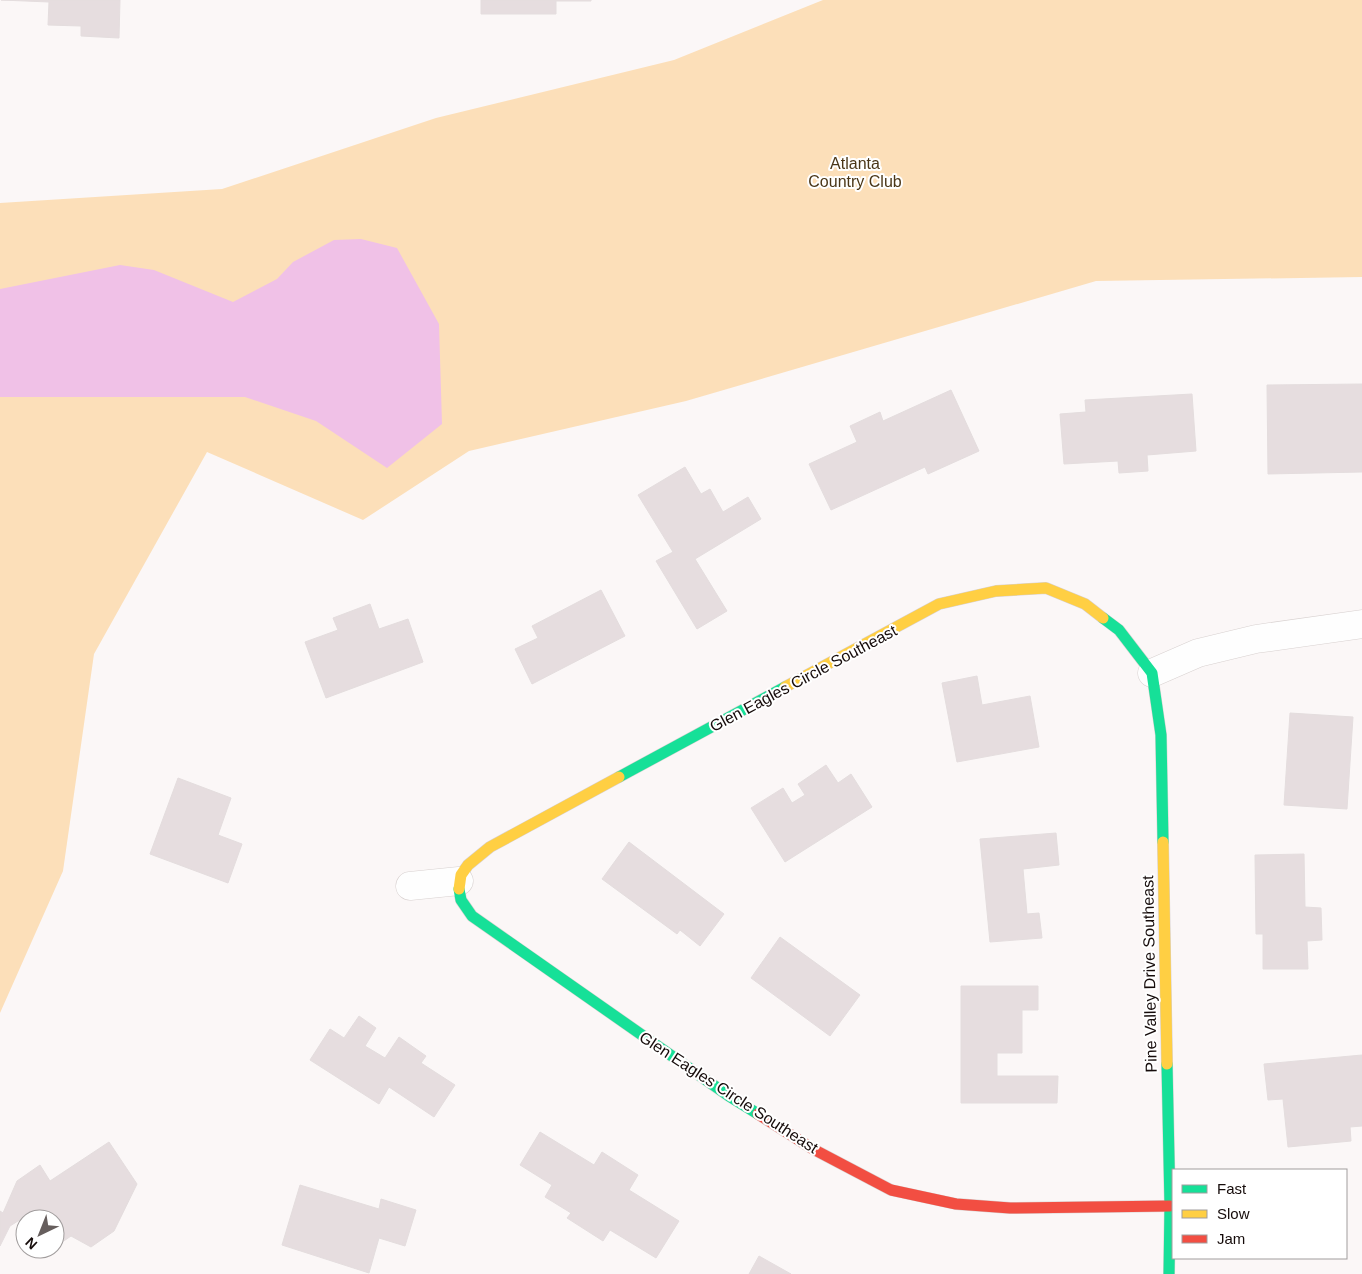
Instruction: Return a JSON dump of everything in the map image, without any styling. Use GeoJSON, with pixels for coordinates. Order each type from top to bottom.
{"type":"FeatureCollection","features":[{"type":"Feature","properties":{"kind":"street","name":"Glen Eagles Circle Southeast"},"geometry":{"type":"LineString","coordinates":[[1152,673],[1120,630],[1085,604],[1046,588],[996,592],[939,604],[486,850],[466,866],[459,881],[460,898],[472,916],[729,1096],[812,1149],[891,1190],[956,1204],[1010,1208],[1170,1206]]}},
{"type":"Feature","properties":{"kind":"street"},"geometry":{"type":"LineString","coordinates":[[1152,673],[1208,650],[1256,639],[1362,624]]}},
{"type":"Feature","properties":{"kind":"street","name":"Pine Valley Drive Southeast"},"geometry":{"type":"LineString","coordinates":[[1152,673],[1160,735],[1170,1206],[1169,1274]]}},
{"type":"Feature","properties":{"kind":"street"},"geometry":{"type":"LineString","coordinates":[[410,886],[459,881]]}},
{"type":"Feature","properties":{"kind":"green space","name":"Atlanta Country Club"},"geometry":{"type":"Polygon","coordinates":[[[823,0],[1362,0],[1362,277],[1096,281],[686,401],[469,451],[363,520],[207,452],[94,654],[63,871],[0,1013],[0,203],[222,189],[436,118],[674,60],[823,0]]]}},
{"type":"Feature","properties":{"kind":"shaded area"},"geometry":{"type":"Polygon","coordinates":[[[361,239],[397,248],[439,324],[442,424],[387,468],[316,421],[245,397],[0,397],[0,289],[120,265],[154,270],[233,302],[277,279],[293,262],[334,240],[361,239]]]}},
{"type":"Feature","properties":{"kind":"building"},"geometry":{"type":"Polygon","coordinates":[[[1,0],[120,0],[119,38],[81,36],[81,26],[48,25],[49,2],[1,0]]]}},
{"type":"Feature","properties":{"kind":"building"},"geometry":{"type":"Polygon","coordinates":[[[481,0],[591,1],[556,1],[556,14],[481,14],[481,0]]]}},
{"type":"Feature","properties":{"kind":"building"},"geometry":{"type":"Polygon","coordinates":[[[1362,384],[1362,472],[1268,474],[1267,385],[1362,384]]]}},
{"type":"Feature","properties":{"kind":"building"},"geometry":{"type":"Polygon","coordinates":[[[951,390],[979,451],[928,474],[925,467],[831,510],[809,464],[857,442],[850,426],[880,412],[883,421],[951,390]]]}},
{"type":"Feature","properties":{"kind":"building"},"geometry":{"type":"Polygon","coordinates":[[[1192,394],[1196,451],[1147,455],[1148,471],[1119,473],[1118,461],[1064,464],[1060,414],[1086,412],[1085,400],[1192,394]]]}},
{"type":"Feature","properties":{"kind":"building"},"geometry":{"type":"Polygon","coordinates":[[[685,467],[701,494],[710,489],[723,512],[748,497],[761,519],[695,559],[727,611],[697,629],[656,561],[673,552],[638,495],[685,467]]]}},
{"type":"Feature","properties":{"kind":"building"},"geometry":{"type":"Polygon","coordinates":[[[601,590],[625,636],[532,684],[515,649],[538,638],[532,626],[601,590]]]}},
{"type":"Feature","properties":{"kind":"building"},"geometry":{"type":"Polygon","coordinates":[[[370,604],[379,629],[408,619],[423,662],[326,698],[305,642],[338,630],[333,618],[370,604]]]}},
{"type":"Feature","properties":{"kind":"building"},"geometry":{"type":"Polygon","coordinates":[[[977,676],[982,705],[1030,696],[1039,747],[957,762],[942,683],[977,676]]]}},
{"type":"Feature","properties":{"kind":"building"},"geometry":{"type":"Polygon","coordinates":[[[1290,713],[1353,717],[1347,809],[1284,805],[1290,713]]]}},
{"type":"Feature","properties":{"kind":"building"},"geometry":{"type":"Polygon","coordinates":[[[826,765],[838,783],[851,774],[872,807],[785,862],[751,808],[783,788],[792,803],[805,795],[798,784],[826,765]]]}},
{"type":"Feature","properties":{"kind":"building"},"geometry":{"type":"Polygon","coordinates":[[[178,778],[231,798],[218,835],[242,844],[228,883],[150,854],[178,778]]]}},
{"type":"Feature","properties":{"kind":"building"},"geometry":{"type":"Polygon","coordinates":[[[1056,833],[1059,865],[1023,869],[1027,914],[1039,913],[1042,938],[990,942],[980,839],[1056,833]]]}},
{"type":"Feature","properties":{"kind":"building"},"geometry":{"type":"Polygon","coordinates":[[[629,842],[724,914],[700,946],[680,930],[677,934],[602,879],[629,842]]]}},
{"type":"Feature","properties":{"kind":"building"},"geometry":{"type":"Polygon","coordinates":[[[1304,854],[1305,907],[1321,908],[1322,940],[1307,941],[1308,969],[1263,969],[1263,934],[1256,934],[1255,855],[1304,854]]]}},
{"type":"Feature","properties":{"kind":"building"},"geometry":{"type":"Polygon","coordinates":[[[780,937],[860,995],[830,1036],[751,978],[780,937]]]}},
{"type":"Feature","properties":{"kind":"building"},"geometry":{"type":"Polygon","coordinates":[[[961,986],[1038,986],[1038,1010],[1022,1010],[1022,1053],[997,1053],[997,1076],[1058,1076],[1057,1103],[961,1103],[961,986]]]}},
{"type":"Feature","properties":{"kind":"building"},"geometry":{"type":"Polygon","coordinates":[[[359,1016],[376,1028],[365,1046],[385,1058],[399,1037],[426,1056],[421,1063],[455,1085],[434,1117],[389,1087],[379,1104],[310,1060],[330,1029],[344,1038],[359,1016]]]}},
{"type":"Feature","properties":{"kind":"building"},"geometry":{"type":"Polygon","coordinates":[[[1362,1055],[1362,1126],[1350,1127],[1351,1141],[1288,1147],[1283,1099],[1268,1100],[1264,1064],[1362,1055]]]}},
{"type":"Feature","properties":{"kind":"building"},"geometry":{"type":"Polygon","coordinates":[[[540,1132],[594,1165],[602,1152],[638,1175],[629,1190],[679,1221],[656,1258],[610,1230],[603,1241],[567,1218],[571,1213],[545,1197],[552,1185],[520,1165],[540,1132]]]}},
{"type":"Feature","properties":{"kind":"building"},"geometry":{"type":"Polygon","coordinates":[[[109,1142],[137,1184],[114,1231],[91,1247],[71,1236],[65,1240],[65,1209],[15,1209],[15,1223],[10,1226],[0,1246],[0,1211],[3,1213],[17,1181],[40,1165],[50,1181],[109,1142]]]}},
{"type":"Feature","properties":{"kind":"building"},"geometry":{"type":"Polygon","coordinates":[[[300,1185],[379,1209],[381,1199],[416,1210],[405,1246],[379,1238],[369,1273],[282,1245],[300,1185]]]}},
{"type":"Feature","properties":{"kind":"building"},"geometry":{"type":"Polygon","coordinates":[[[759,1256],[791,1274],[749,1274],[759,1256]]]}},
{"type":"Feature","properties":{"kind":"traffic: fast"},"geometry":{"type":"LineString","coordinates":[[1103,618],[1119,630],[1152,673],[1161,735],[1163,842]]}},
{"type":"Feature","properties":{"kind":"traffic: fast"},"geometry":{"type":"LineString","coordinates":[[619,777],[785,687]]}},
{"type":"Feature","properties":{"kind":"traffic: fast"},"geometry":{"type":"LineString","coordinates":[[459,889],[461,900],[472,916],[729,1096],[758,1114]]}},
{"type":"Feature","properties":{"kind":"traffic: fast"},"geometry":{"type":"LineString","coordinates":[[1167,1064],[1170,1206],[1169,1274]]}},
{"type":"Feature","properties":{"kind":"traffic: slow"},"geometry":{"type":"LineString","coordinates":[[785,687],[939,604],[996,591],[1046,588],[1085,604],[1103,618]]}},
{"type":"Feature","properties":{"kind":"traffic: slow"},"geometry":{"type":"LineString","coordinates":[[459,889],[461,875],[468,865],[490,847],[619,777]]}},
{"type":"Feature","properties":{"kind":"traffic: slow"},"geometry":{"type":"LineString","coordinates":[[1163,842],[1167,1064]]}},
{"type":"Feature","properties":{"kind":"traffic: jam"},"geometry":{"type":"LineString","coordinates":[[758,1114],[813,1149],[891,1190],[956,1204],[1010,1208],[1170,1206]]}}]}
